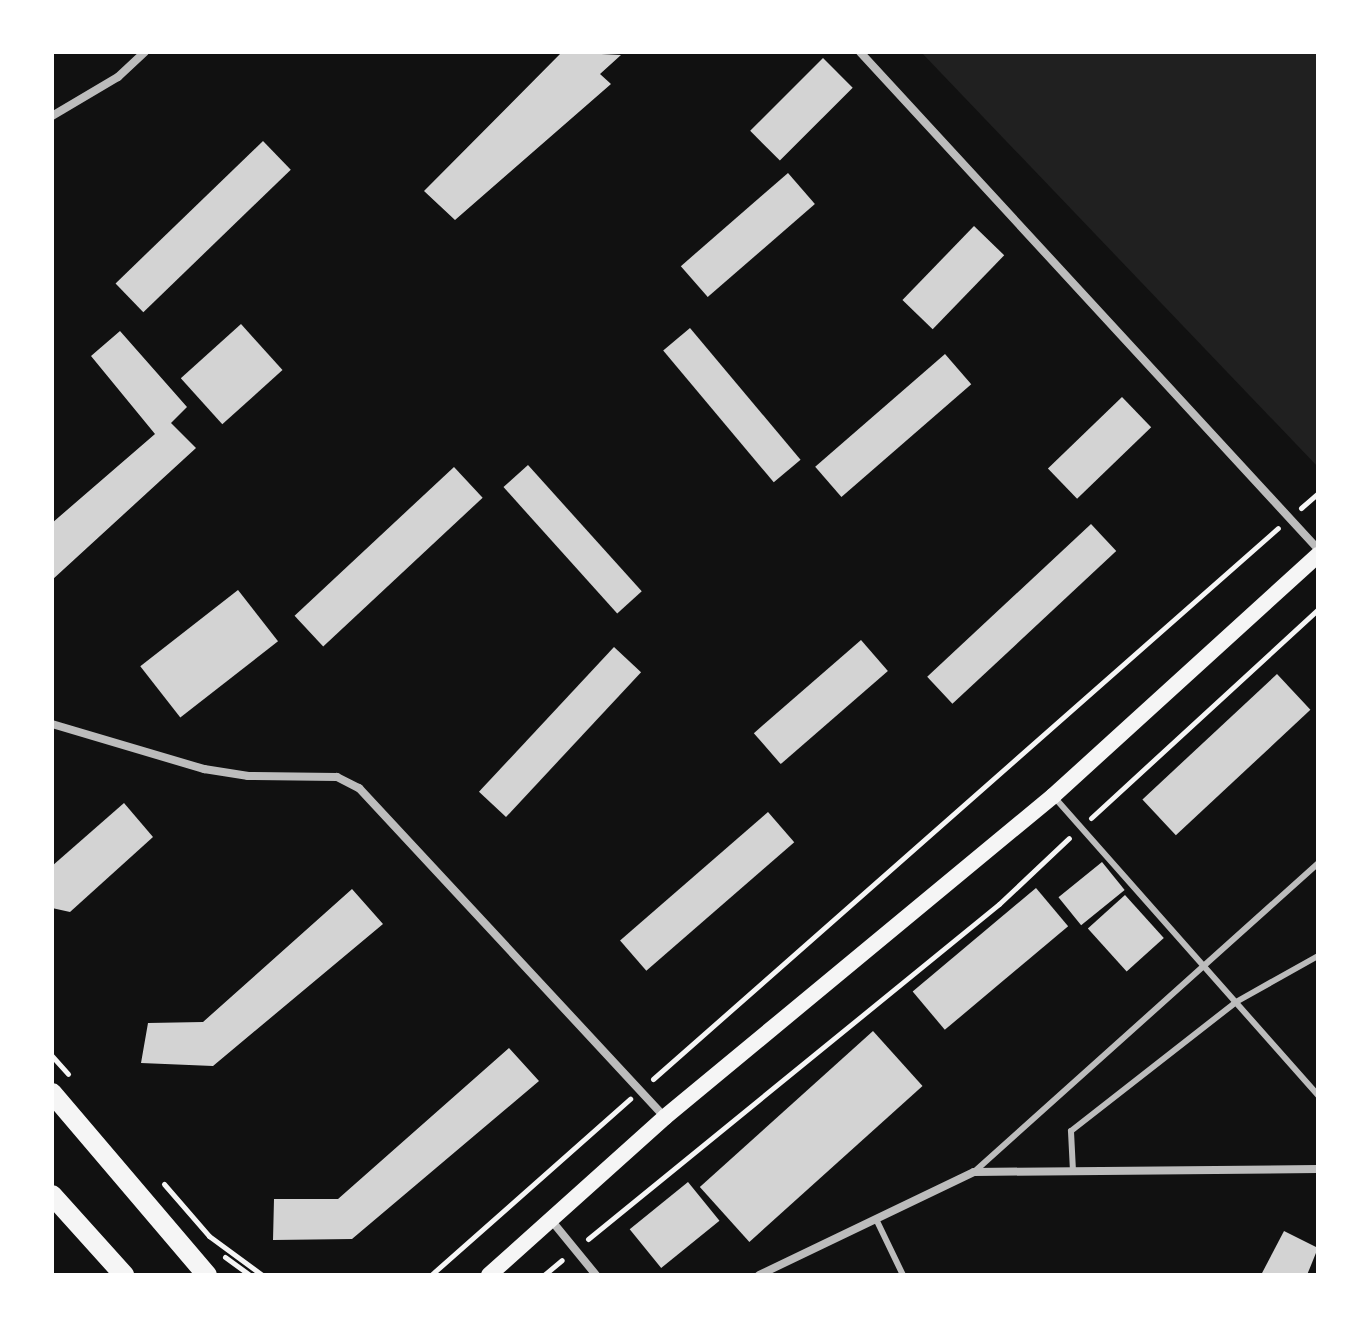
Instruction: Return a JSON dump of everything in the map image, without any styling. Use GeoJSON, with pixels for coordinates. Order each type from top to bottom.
{"type":"FeatureCollection","features":[{"type":"Feature","properties":{"kind":"main road"},"geometry":{"type":"LineString","coordinates":[[489,1275],[665,1117],[1053,796],[1318,552]]}},
{"type":"Feature","properties":{"kind":"main road"},"geometry":{"type":"LineString","coordinates":[[52,1093],[202,1269],[219,1275]]}},
{"type":"Feature","properties":{"kind":"main road"},"geometry":{"type":"LineString","coordinates":[[52,1195],[124,1275]]}},
{"type":"Feature","properties":{"kind":"street"},"geometry":{"type":"LineString","coordinates":[[52,116],[118,77],[145,52]]}},
{"type":"Feature","properties":{"kind":"street"},"geometry":{"type":"LineString","coordinates":[[860,52],[1318,552]]}},
{"type":"Feature","properties":{"kind":"street"},"geometry":{"type":"LineString","coordinates":[[52,724],[204,769],[248,776],[337,777],[359,788],[665,1117]]}},
{"type":"Feature","properties":{"kind":"street"},"geometry":{"type":"LineString","coordinates":[[759,1275],[974,1172],[1318,1169]]}},
{"type":"Feature","properties":{"kind":"street"},"geometry":{"type":"LineString","coordinates":[[551,1219],[596,1275]]}},
{"type":"Feature","properties":{"kind":"lane"},"geometry":{"type":"LineString","coordinates":[[1053,796],[1318,1095]]}},
{"type":"Feature","properties":{"kind":"lane"},"geometry":{"type":"LineString","coordinates":[[974,1172],[1318,863]]}},
{"type":"Feature","properties":{"kind":"lane"},"geometry":{"type":"LineString","coordinates":[[1073,1171],[1071,1131],[1236,1002],[1318,956]]}},
{"type":"Feature","properties":{"kind":"lane"},"geometry":{"type":"LineString","coordinates":[[876,1219],[903,1275]]}},
{"type":"Feature","properties":{"kind":"path"},"geometry":{"type":"LineString","coordinates":[[431,1275],[1318,493]]}},
{"type":"Feature","properties":{"kind":"path"},"geometry":{"type":"LineString","coordinates":[[544,1275],[999,904],[1318,609]]}},
{"type":"Feature","properties":{"kind":"path"},"geometry":{"type":"LineString","coordinates":[[52,1056],[73,1080]]}},
{"type":"Feature","properties":{"kind":"path"},"geometry":{"type":"LineString","coordinates":[[157,1176],[209,1236],[262,1275]]}},
{"type":"Feature","properties":{"kind":"shaded area"},"geometry":{"type":"Polygon","coordinates":[[[921,52],[1318,52],[1318,467],[921,52]]]}},
{"type":"Feature","properties":{"kind":"building"},"geometry":{"type":"Polygon","coordinates":[[[562,52],[621,55],[600,74],[611,84],[455,220],[424,191],[562,52]]]}},
{"type":"Feature","properties":{"kind":"building"},"geometry":{"type":"Polygon","coordinates":[[[823,58],[853,88],[780,161],[750,131],[823,58]]]}},
{"type":"Feature","properties":{"kind":"building"},"geometry":{"type":"Polygon","coordinates":[[[263,141],[291,170],[143,312],[116,283],[263,141]]]}},
{"type":"Feature","properties":{"kind":"building"},"geometry":{"type":"Polygon","coordinates":[[[788,173],[815,204],[708,297],[681,266],[788,173]]]}},
{"type":"Feature","properties":{"kind":"building"},"geometry":{"type":"Polygon","coordinates":[[[974,226],[1004,255],[933,329],[902,300],[974,226]]]}},
{"type":"Feature","properties":{"kind":"building"},"geometry":{"type":"Polygon","coordinates":[[[241,324],[282,370],[222,424],[181,378],[241,324]]]}},
{"type":"Feature","properties":{"kind":"building"},"geometry":{"type":"Polygon","coordinates":[[[690,328],[801,460],[774,482],[663,350],[690,328]]]}},
{"type":"Feature","properties":{"kind":"building"},"geometry":{"type":"Polygon","coordinates":[[[120,331],[187,407],[171,423],[196,448],[52,580],[52,523],[155,434],[91,356],[120,331]]]}},
{"type":"Feature","properties":{"kind":"building"},"geometry":{"type":"Polygon","coordinates":[[[945,354],[971,384],[841,497],[815,467],[945,354]]]}},
{"type":"Feature","properties":{"kind":"building"},"geometry":{"type":"Polygon","coordinates":[[[1122,397],[1151,427],[1077,499],[1048,469],[1122,397]]]}},
{"type":"Feature","properties":{"kind":"building"},"geometry":{"type":"Polygon","coordinates":[[[528,465],[642,591],[617,613],[503,487],[528,465]]]}},
{"type":"Feature","properties":{"kind":"building"},"geometry":{"type":"Polygon","coordinates":[[[454,467],[483,498],[323,646],[295,616],[454,467]]]}},
{"type":"Feature","properties":{"kind":"building"},"geometry":{"type":"Polygon","coordinates":[[[1091,524],[1116,551],[952,704],[927,677],[1091,524]]]}},
{"type":"Feature","properties":{"kind":"building"},"geometry":{"type":"Polygon","coordinates":[[[238,590],[278,641],[180,718],[140,666],[238,590]]]}},
{"type":"Feature","properties":{"kind":"building"},"geometry":{"type":"Polygon","coordinates":[[[861,640],[888,671],[781,764],[754,733],[861,640]]]}},
{"type":"Feature","properties":{"kind":"building"},"geometry":{"type":"Polygon","coordinates":[[[614,647],[641,672],[506,817],[479,792],[614,647]]]}},
{"type":"Feature","properties":{"kind":"building"},"geometry":{"type":"Polygon","coordinates":[[[1277,674],[1310,710],[1176,835],[1142,799],[1277,674]]]}},
{"type":"Feature","properties":{"kind":"building"},"geometry":{"type":"Polygon","coordinates":[[[124,803],[153,837],[70,912],[52,908],[52,866],[124,803]]]}},
{"type":"Feature","properties":{"kind":"building"},"geometry":{"type":"Polygon","coordinates":[[[768,812],[794,842],[646,971],[620,941],[768,812]]]}},
{"type":"Feature","properties":{"kind":"building"},"geometry":{"type":"Polygon","coordinates":[[[1102,862],[1125,890],[1081,925],[1058,897],[1102,862]]]}},
{"type":"Feature","properties":{"kind":"building"},"geometry":{"type":"Polygon","coordinates":[[[1036,888],[1068,926],[945,1030],[913,991],[1036,888]]]}},
{"type":"Feature","properties":{"kind":"building"},"geometry":{"type":"Polygon","coordinates":[[[352,889],[383,924],[213,1066],[141,1063],[148,1023],[203,1022],[352,889]]]}},
{"type":"Feature","properties":{"kind":"building"},"geometry":{"type":"Polygon","coordinates":[[[1125,895],[1164,938],[1127,972],[1088,928],[1125,895]]]}},
{"type":"Feature","properties":{"kind":"building"},"geometry":{"type":"Polygon","coordinates":[[[873,1031],[923,1086],[749,1242],[700,1187],[873,1031]]]}},
{"type":"Feature","properties":{"kind":"building"},"geometry":{"type":"Polygon","coordinates":[[[509,1048],[539,1081],[352,1239],[273,1240],[274,1199],[338,1199],[509,1048]]]}},
{"type":"Feature","properties":{"kind":"building"},"geometry":{"type":"Polygon","coordinates":[[[688,1182],[719,1221],[661,1268],[630,1229],[688,1182]]]}},
{"type":"Feature","properties":{"kind":"building"},"geometry":{"type":"Polygon","coordinates":[[[1284,1231],[1318,1248],[1307,1275],[1261,1275],[1284,1231]]]}}]}
